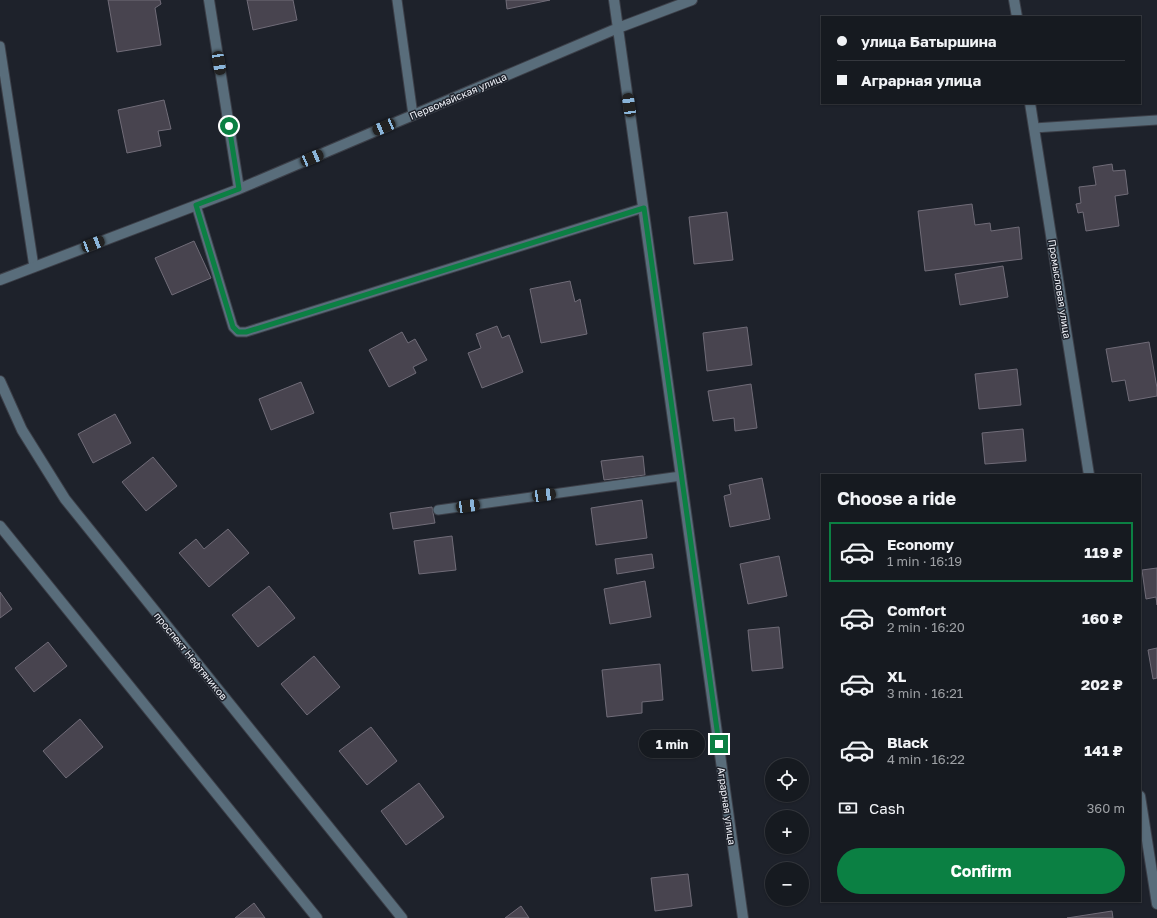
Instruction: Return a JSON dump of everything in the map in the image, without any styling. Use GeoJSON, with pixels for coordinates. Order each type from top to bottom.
{"type":"FeatureCollection","features":[{"type":"Feature","properties":{"kind":"street"},"geometry":{"type":"LineString","coordinates":[[209,0],[239,189]]}},
{"type":"Feature","properties":{"kind":"street","name":"Аграрная улица"},"geometry":{"type":"LineString","coordinates":[[614,0],[743,918]]}},
{"type":"Feature","properties":{"kind":"street","name":"Первомайская улица"},"geometry":{"type":"LineString","coordinates":[[0,280],[239,189],[618,28],[692,0]]}},
{"type":"Feature","properties":{"kind":"street"},"geometry":{"type":"LineString","coordinates":[[1014,0],[1017,16]]}},
{"type":"Feature","properties":{"kind":"street","name":"Промысловая улица"},"geometry":{"type":"LineString","coordinates":[[1030,104],[1089,474]]}},
{"type":"Feature","properties":{"kind":"street","name":"проспект Нефтяников"},"geometry":{"type":"LineString","coordinates":[[0,381],[22,430],[65,499],[402,918]]}},
{"type":"Feature","properties":{"kind":"street"},"geometry":{"type":"LineString","coordinates":[[0,526],[317,918]]}},
{"type":"Feature","properties":{"kind":"street"},"geometry":{"type":"LineString","coordinates":[[1141,802],[1157,904]]}},
{"type":"Feature","properties":{"kind":"lane"},"geometry":{"type":"LineString","coordinates":[[397,0],[413,115]]}},
{"type":"Feature","properties":{"kind":"lane"},"geometry":{"type":"LineString","coordinates":[[0,46],[34,267]]}},
{"type":"Feature","properties":{"kind":"lane"},"geometry":{"type":"LineString","coordinates":[[1034,128],[1157,120]]}},
{"type":"Feature","properties":{"kind":"lane"},"geometry":{"type":"LineString","coordinates":[[196,205],[233,327],[238,332],[246,332],[644,208]]}},
{"type":"Feature","properties":{"kind":"lane"},"geometry":{"type":"LineString","coordinates":[[438,510],[681,476]]}},
{"type":"Feature","properties":{"kind":"building"},"geometry":{"type":"Polygon","coordinates":[[[108,0],[160,0],[161,4],[155,8],[161,45],[117,52],[108,0]]]}},
{"type":"Feature","properties":{"kind":"building"},"geometry":{"type":"Polygon","coordinates":[[[247,0],[293,0],[297,20],[253,30],[247,0]]]}},
{"type":"Feature","properties":{"kind":"building"},"geometry":{"type":"Polygon","coordinates":[[[506,0],[550,0],[507,9],[506,0]]]}},
{"type":"Feature","properties":{"kind":"building"},"geometry":{"type":"Polygon","coordinates":[[[164,100],[171,129],[158,131],[161,146],[127,153],[118,110],[164,100]]]}},
{"type":"Feature","properties":{"kind":"building"},"geometry":{"type":"Polygon","coordinates":[[[1112,164],[1113,171],[1125,170],[1128,194],[1115,196],[1119,226],[1086,231],[1083,212],[1078,213],[1076,204],[1081,203],[1079,187],[1096,185],[1093,167],[1112,164]]]}},
{"type":"Feature","properties":{"kind":"building"},"geometry":{"type":"Polygon","coordinates":[[[972,204],[975,225],[990,223],[991,231],[1019,227],[1022,259],[925,271],[918,211],[972,204]]]}},
{"type":"Feature","properties":{"kind":"building"},"geometry":{"type":"Polygon","coordinates":[[[727,212],[733,260],[694,264],[689,217],[727,212]]]}},
{"type":"Feature","properties":{"kind":"building"},"geometry":{"type":"Polygon","coordinates":[[[194,241],[211,278],[172,295],[155,258],[194,241]]]}},
{"type":"Feature","properties":{"kind":"building"},"geometry":{"type":"Polygon","coordinates":[[[1003,266],[1008,297],[960,305],[955,274],[1003,266]]]}},
{"type":"Feature","properties":{"kind":"building"},"geometry":{"type":"Polygon","coordinates":[[[570,281],[575,302],[580,299],[587,334],[541,343],[530,289],[570,281]]]}},
{"type":"Feature","properties":{"kind":"building"},"geometry":{"type":"Polygon","coordinates":[[[497,326],[502,338],[509,335],[523,372],[482,388],[468,353],[481,348],[476,334],[497,326]]]}},
{"type":"Feature","properties":{"kind":"building"},"geometry":{"type":"Polygon","coordinates":[[[747,327],[752,365],[707,371],[703,333],[747,327]]]}},
{"type":"Feature","properties":{"kind":"building"},"geometry":{"type":"Polygon","coordinates":[[[402,332],[408,343],[415,339],[427,360],[413,367],[416,373],[389,387],[369,350],[402,332]]]}},
{"type":"Feature","properties":{"kind":"building"},"geometry":{"type":"Polygon","coordinates":[[[1149,342],[1157,396],[1129,401],[1125,380],[1112,382],[1106,349],[1149,342]]]}},
{"type":"Feature","properties":{"kind":"building"},"geometry":{"type":"Polygon","coordinates":[[[1017,369],[1021,405],[979,409],[975,374],[1017,369]]]}},
{"type":"Feature","properties":{"kind":"building"},"geometry":{"type":"Polygon","coordinates":[[[301,382],[314,413],[271,430],[259,399],[301,382]]]}},
{"type":"Feature","properties":{"kind":"building"},"geometry":{"type":"Polygon","coordinates":[[[751,384],[757,428],[735,431],[734,418],[713,421],[708,391],[751,384]]]}},
{"type":"Feature","properties":{"kind":"building"},"geometry":{"type":"Polygon","coordinates":[[[115,414],[131,443],[93,463],[78,434],[115,414]]]}},
{"type":"Feature","properties":{"kind":"building"},"geometry":{"type":"Polygon","coordinates":[[[1023,429],[1026,461],[985,464],[982,433],[1023,429]]]}},
{"type":"Feature","properties":{"kind":"building"},"geometry":{"type":"Polygon","coordinates":[[[643,456],[645,475],[604,480],[601,461],[643,456]]]}},
{"type":"Feature","properties":{"kind":"building"},"geometry":{"type":"Polygon","coordinates":[[[153,457],[177,486],[146,511],[122,482],[153,457]]]}},
{"type":"Feature","properties":{"kind":"building"},"geometry":{"type":"Polygon","coordinates":[[[762,478],[770,519],[730,527],[724,496],[731,494],[729,485],[762,478]]]}},
{"type":"Feature","properties":{"kind":"building"},"geometry":{"type":"Polygon","coordinates":[[[642,500],[647,538],[596,545],[591,508],[642,500]]]}},
{"type":"Feature","properties":{"kind":"building"},"geometry":{"type":"Polygon","coordinates":[[[432,507],[435,523],[393,529],[390,513],[432,507]]]}},
{"type":"Feature","properties":{"kind":"building"},"geometry":{"type":"Polygon","coordinates":[[[228,529],[249,553],[209,587],[179,553],[196,539],[204,549],[228,529]]]}},
{"type":"Feature","properties":{"kind":"building"},"geometry":{"type":"Polygon","coordinates":[[[452,536],[456,570],[419,574],[414,541],[452,536]]]}},
{"type":"Feature","properties":{"kind":"building"},"geometry":{"type":"Polygon","coordinates":[[[652,554],[654,568],[617,574],[615,559],[652,554]]]}},
{"type":"Feature","properties":{"kind":"building"},"geometry":{"type":"Polygon","coordinates":[[[779,556],[787,596],[748,604],[740,564],[779,556]]]}},
{"type":"Feature","properties":{"kind":"building"},"geometry":{"type":"Polygon","coordinates":[[[1157,568],[1157,605],[1156,597],[1146,599],[1142,570],[1157,568]]]}},
{"type":"Feature","properties":{"kind":"building"},"geometry":{"type":"Polygon","coordinates":[[[645,581],[651,617],[610,624],[604,589],[645,581]]]}},
{"type":"Feature","properties":{"kind":"building"},"geometry":{"type":"Polygon","coordinates":[[[269,586],[295,618],[258,647],[232,615],[269,586]]]}},
{"type":"Feature","properties":{"kind":"building"},"geometry":{"type":"Polygon","coordinates":[[[0,592],[12,609],[0,618],[0,592]]]}},
{"type":"Feature","properties":{"kind":"building"},"geometry":{"type":"Polygon","coordinates":[[[779,627],[783,668],[752,671],[748,630],[779,627]]]}},
{"type":"Feature","properties":{"kind":"building"},"geometry":{"type":"Polygon","coordinates":[[[48,642],[67,666],[34,692],[15,668],[48,642]]]}},
{"type":"Feature","properties":{"kind":"building"},"geometry":{"type":"Polygon","coordinates":[[[1157,648],[1157,678],[1153,679],[1148,650],[1157,648]]]}},
{"type":"Feature","properties":{"kind":"building"},"geometry":{"type":"Polygon","coordinates":[[[314,656],[340,687],[307,715],[281,684],[314,656]]]}},
{"type":"Feature","properties":{"kind":"building"},"geometry":{"type":"Polygon","coordinates":[[[660,664],[663,700],[642,702],[642,713],[607,717],[602,670],[660,664]]]}},
{"type":"Feature","properties":{"kind":"building"},"geometry":{"type":"Polygon","coordinates":[[[80,719],[103,747],[66,778],[43,751],[80,719]]]}},
{"type":"Feature","properties":{"kind":"building"},"geometry":{"type":"Polygon","coordinates":[[[371,727],[397,761],[367,785],[339,751],[371,727]]]}},
{"type":"Feature","properties":{"kind":"building"},"geometry":{"type":"Polygon","coordinates":[[[419,783],[444,817],[406,845],[381,811],[419,783]]]}},
{"type":"Feature","properties":{"kind":"building"},"geometry":{"type":"Polygon","coordinates":[[[688,874],[692,906],[655,911],[651,878],[688,874]]]}},
{"type":"Feature","properties":{"kind":"building"},"geometry":{"type":"Polygon","coordinates":[[[254,903],[265,918],[235,918],[254,903]]]}},
{"type":"Feature","properties":{"kind":"building"},"geometry":{"type":"Polygon","coordinates":[[[521,906],[529,918],[505,918],[521,906]]]}},
{"type":"Feature","properties":{"kind":"building"},"geometry":{"type":"Polygon","coordinates":[[[1112,911],[1113,918],[1067,918],[1112,911]]]}},
{"type":"Feature","properties":{"kind":"route"},"geometry":{"type":"LineString","coordinates":[[229,126],[239,189],[196,205],[233,327],[238,332],[246,332],[644,208],[719,744]]}}]}
